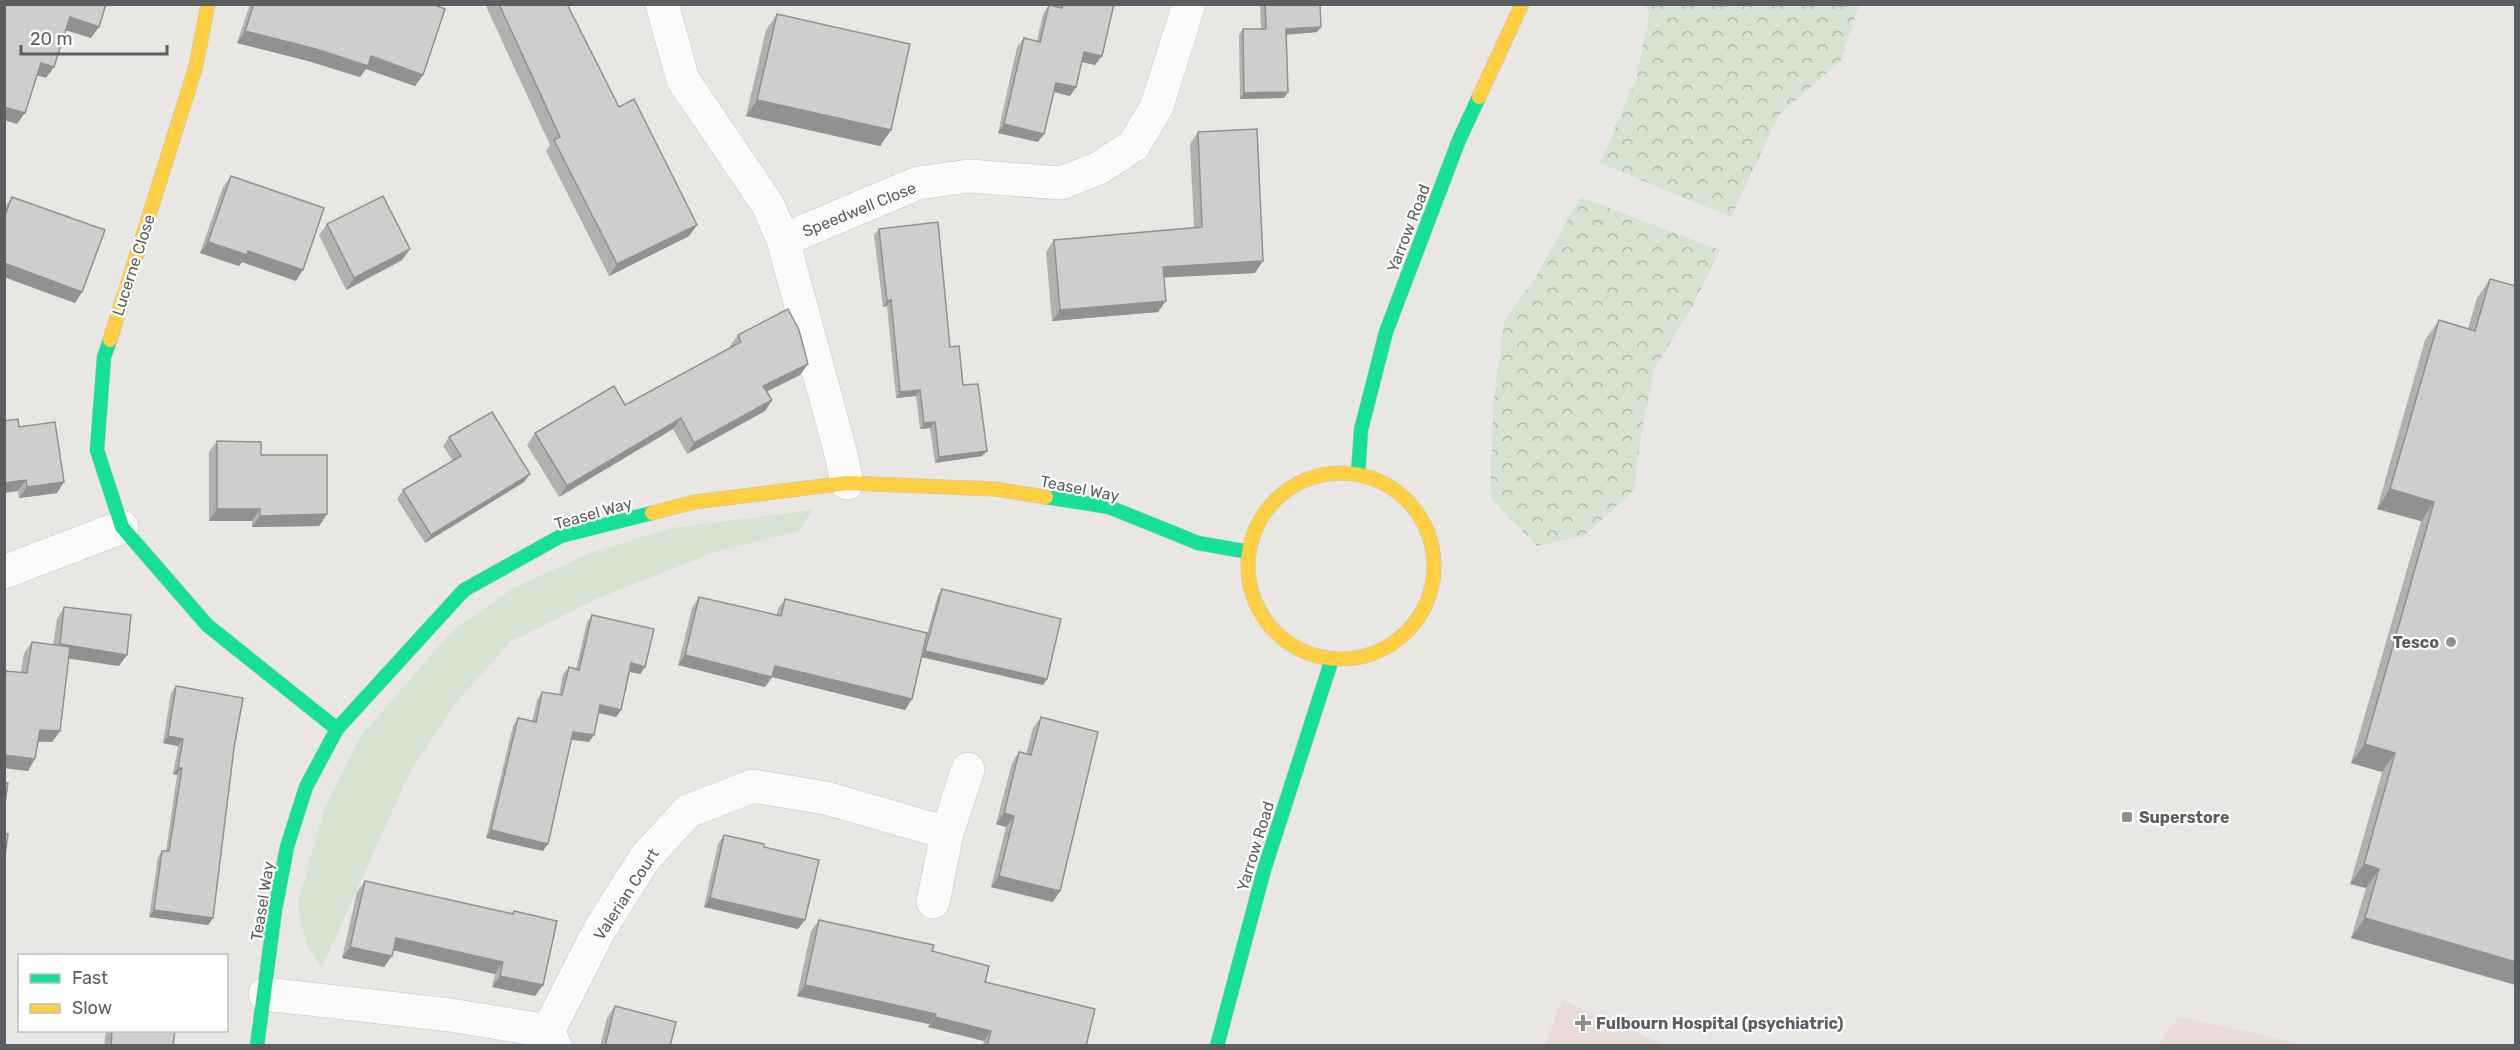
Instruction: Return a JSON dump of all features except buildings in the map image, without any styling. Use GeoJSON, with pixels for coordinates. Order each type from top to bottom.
{"type":"FeatureCollection","features":[{"type":"Feature","properties":{"kind":"street","name":"Lucerne Close"},"geometry":{"type":"LineString","coordinates":[[208,4],[196,66],[104,357],[97,450],[122,527],[207,625],[337,729]]}},
{"type":"Feature","properties":{"kind":"street","name":"Speedwell Close"},"geometry":{"type":"LineString","coordinates":[[662,4],[683,80],[768,205],[783,240],[847,483]]}},
{"type":"Feature","properties":{"kind":"street","name":"Speedwell Close"},"geometry":{"type":"LineString","coordinates":[[783,240],[918,183],[969,176],[1061,183],[1099,168],[1134,145],[1157,106],[1188,4]]}},
{"type":"Feature","properties":{"kind":"street","name":"Yarrow Road"},"geometry":{"type":"LineString","coordinates":[[1358,474],[1361,429],[1386,332],[1459,140],[1522,4]]}},
{"type":"Feature","properties":{"kind":"street"},"geometry":{"type":"LineString","coordinates":[[1328,474],[1358,474],[1380,481],[1400,493],[1416,510],[1427,529],[1434,551],[1435,575],[1430,598],[1419,620],[1402,638],[1380,651],[1357,658],[1332,659],[1307,654],[1285,641],[1267,624],[1255,602],[1250,586],[1249,552],[1258,525],[1275,501],[1299,483],[1328,474]]}},
{"type":"Feature","properties":{"kind":"street","name":"Teasel Way"},"geometry":{"type":"LineString","coordinates":[[257,1046],[275,910],[287,847],[306,787],[337,729],[464,590],[561,536],[695,502],[847,483],[994,489],[1109,507],[1198,543],[1249,552]]}},
{"type":"Feature","properties":{"kind":"street"},"geometry":{"type":"LineString","coordinates":[[4,572],[122,527]]}},
{"type":"Feature","properties":{"kind":"street","name":"Yarrow Road"},"geometry":{"type":"LineString","coordinates":[[1217,1046],[1233,977],[1264,870],[1332,659]]}},
{"type":"Feature","properties":{"kind":"street"},"geometry":{"type":"LineString","coordinates":[[933,902],[947,833],[968,769]]}},
{"type":"Feature","properties":{"kind":"street","name":"Valerian Court"},"geometry":{"type":"LineString","coordinates":[[265,994],[450,1015],[551,1038],[600,929],[645,858],[688,811],[753,786],[826,798],[947,833]]}},
{"type":"Feature","properties":{"kind":"shaded area","name":"Fulbourn Hospital (psychiatric)"},"geometry":{"type":"Polygon","coordinates":[[[1562,1000],[1665,1045],[1545,1045],[1562,1000]]]}},
{"type":"Feature","properties":{"kind":"shaded area"},"geometry":{"type":"Polygon","coordinates":[[[2179,1017],[2250,1032],[2304,1045],[2158,1045],[2179,1017]]]}},
{"type":"Feature","properties":{"kind":"green space"},"geometry":{"type":"Polygon","coordinates":[[[1643,5],[1859,5],[1841,60],[1779,115],[1731,217],[1600,163],[1636,79],[1650,12],[1643,5]]]}},
{"type":"Feature","properties":{"kind":"green space"},"geometry":{"type":"Polygon","coordinates":[[[1580,197],[1720,250],[1690,311],[1655,367],[1642,429],[1634,490],[1584,536],[1537,546],[1490,497],[1494,398],[1505,319],[1536,277],[1580,197]]]}},
{"type":"Feature","properties":{"kind":"green space"},"geometry":{"type":"Polygon","coordinates":[[[812,510],[799,531],[715,552],[596,599],[510,642],[456,703],[410,772],[322,968],[305,942],[298,903],[323,811],[360,737],[451,632],[513,588],[593,552],[671,528],[812,510]]]}},
{"type":"Feature","properties":{"kind":"traffic: fast"},"geometry":{"type":"LineString","coordinates":[[1358,474],[1361,430],[1386,332],[1459,140],[1479,97]]}},
{"type":"Feature","properties":{"kind":"traffic: fast"},"geometry":{"type":"LineString","coordinates":[[110,340],[104,357],[97,450],[122,527],[207,625],[337,729]]}},
{"type":"Feature","properties":{"kind":"traffic: fast"},"geometry":{"type":"LineString","coordinates":[[1046,497],[1109,507],[1198,543],[1249,552]]}},
{"type":"Feature","properties":{"kind":"traffic: fast"},"geometry":{"type":"LineString","coordinates":[[257,1046],[275,910],[287,847],[306,787],[337,729],[464,590],[561,536],[652,513]]}},
{"type":"Feature","properties":{"kind":"traffic: fast"},"geometry":{"type":"LineString","coordinates":[[1217,1046],[1264,870],[1332,659]]}},
{"type":"Feature","properties":{"kind":"traffic: slow"},"geometry":{"type":"LineString","coordinates":[[110,340],[196,66],[208,4]]}},
{"type":"Feature","properties":{"kind":"traffic: slow"},"geometry":{"type":"LineString","coordinates":[[1479,97],[1522,4]]}},
{"type":"Feature","properties":{"kind":"traffic: slow"},"geometry":{"type":"LineString","coordinates":[[1341,473],[1377,480],[1407,500],[1427,530],[1434,566],[1427,602],[1407,632],[1377,652],[1341,659],[1305,652],[1275,632],[1255,602],[1248,566],[1255,530],[1275,500],[1305,480],[1341,473]]}},
{"type":"Feature","properties":{"kind":"traffic: slow"},"geometry":{"type":"LineString","coordinates":[[652,513],[695,502],[847,483],[995,489],[1046,497]]}},
{"type":"Feature","properties":{"kind":"place","name":"Tesco"},"geometry":{"type":"Point","coordinates":[2451,642]}},
{"type":"Feature","properties":{"kind":"place","name":"Superstore"},"geometry":{"type":"Point","coordinates":[2127,817]}},
{"type":"Feature","properties":{"kind":"place","name":"Fulbourn Hospital (psychiatric)"},"geometry":{"type":"Point","coordinates":[1583,1023]}}]}
